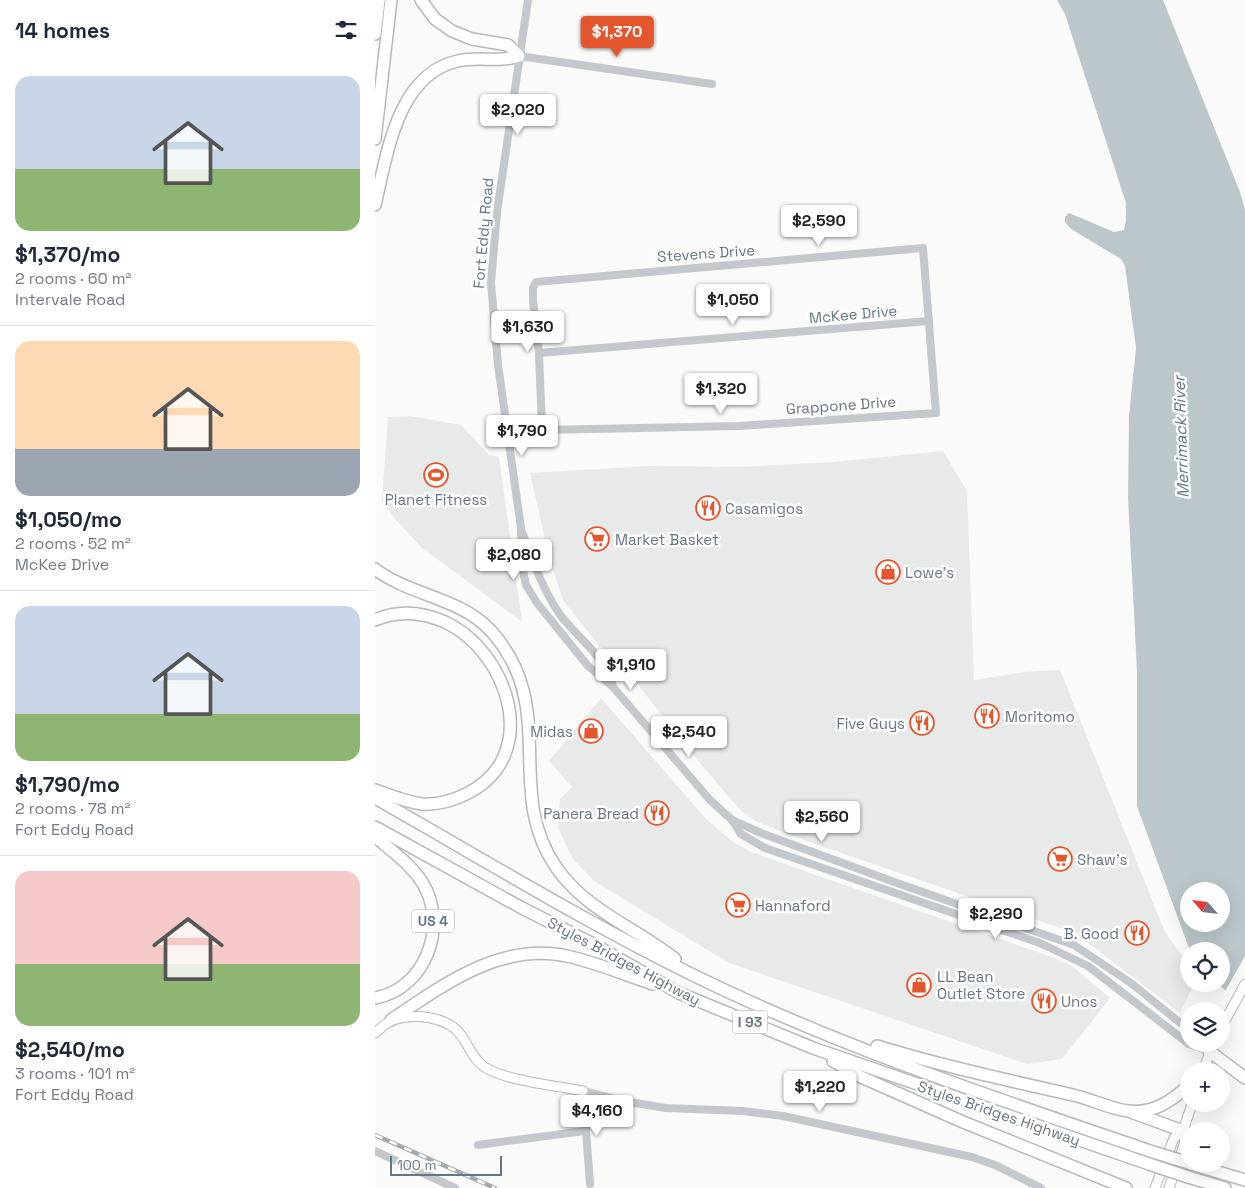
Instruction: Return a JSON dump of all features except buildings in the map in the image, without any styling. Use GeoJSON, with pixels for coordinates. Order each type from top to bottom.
{"type":"FeatureCollection","features":[{"type":"Feature","properties":{"kind":"highway"},"geometry":{"type":"LineString","coordinates":[[375,34],[379,0]]}},
{"type":"Feature","properties":{"kind":"highway"},"geometry":{"type":"LineString","coordinates":[[375,139],[391,0]]}},
{"type":"Feature","properties":{"kind":"highway"},"geometry":{"type":"LineString","coordinates":[[375,205],[399,117],[407,102],[430,74],[457,61],[475,58],[506,60],[519,56],[508,45],[472,39],[452,31],[435,19],[421,0]]}},
{"type":"Feature","properties":{"kind":"highway"},"geometry":{"type":"LineString","coordinates":[[375,569],[391,579],[466,611],[480,621],[504,647],[513,661],[525,692],[530,736],[532,804],[537,829],[548,855],[564,878],[583,898],[612,920],[666,952],[695,976]]}},
{"type":"Feature","properties":{"kind":"highway"},"geometry":{"type":"LineString","coordinates":[[375,620],[401,613],[419,614],[436,618],[466,635],[490,660],[499,675],[510,708],[511,726],[508,743],[502,759],[492,774],[473,791],[440,803],[423,804],[406,801],[375,790]]}},
{"type":"Feature","properties":{"kind":"highway","name":"Styles Bridges Highway"},"geometry":{"type":"LineString","coordinates":[[375,798],[587,920],[695,976],[797,1022],[988,1095],[1180,1161]]}},
{"type":"Feature","properties":{"kind":"highway","name":"Styles Bridges Highway"},"geometry":{"type":"LineString","coordinates":[[375,826],[522,908],[595,945],[679,993],[813,1048],[1149,1164],[1225,1188]]}},
{"type":"Feature","properties":{"kind":"highway","name":"US 4"},"geometry":{"type":"LineString","coordinates":[[375,836],[403,860],[419,877],[429,896],[433,918],[430,947],[418,972],[408,983],[393,993],[375,998]]}},
{"type":"Feature","properties":{"kind":"highway"},"geometry":{"type":"LineString","coordinates":[[391,1020],[467,972],[500,959],[517,956],[561,955],[587,961],[679,993]]}},
{"type":"Feature","properties":{"kind":"highway"},"geometry":{"type":"LineString","coordinates":[[797,1022],[958,1069],[1079,1096],[1180,1130]]}},
{"type":"Feature","properties":{"kind":"highway"},"geometry":{"type":"LineString","coordinates":[[813,1048],[868,1080],[963,1122],[1125,1188]]}},
{"type":"Feature","properties":{"kind":"highway"},"geometry":{"type":"LineString","coordinates":[[1216,1052],[1245,1078]]}},
{"type":"Feature","properties":{"kind":"highway"},"geometry":{"type":"LineString","coordinates":[[1128,1111],[1163,1106],[1180,1094]]}},
{"type":"Feature","properties":{"kind":"highway","name":"Styles Bridges Highway"},"geometry":{"type":"LineString","coordinates":[[1218,1172],[1245,1180]]}},
{"type":"Feature","properties":{"kind":"main road"},"geometry":{"type":"LineString","coordinates":[[1230,1010],[1245,984]]}},
{"type":"Feature","properties":{"kind":"main road"},"geometry":{"type":"LineString","coordinates":[[375,1033],[391,1020],[413,1016],[429,1017],[450,1026],[459,1033],[479,1063],[486,1068],[503,1075],[583,1091]]}},
{"type":"Feature","properties":{"kind":"main road"},"geometry":{"type":"LineString","coordinates":[[1155,1188],[1174,1138],[1180,1133]]}},
{"type":"Feature","properties":{"kind":"main road"},"geometry":{"type":"LineString","coordinates":[[1169,1188],[1180,1156]]}},
{"type":"Feature","properties":{"kind":"street","name":"Fort Eddy Road"},"geometry":{"type":"LineString","coordinates":[[528,0],[491,269],[492,312],[521,528],[520,547],[526,585],[553,624],[588,666],[613,687],[710,800],[732,820],[741,834],[765,848],[1040,943],[1071,956],[1111,983],[1180,1037]]}},
{"type":"Feature","properties":{"kind":"street"},"geometry":{"type":"LineString","coordinates":[[519,56],[712,84]]}},
{"type":"Feature","properties":{"kind":"street","name":"Stevens Drive"},"geometry":{"type":"LineString","coordinates":[[539,353],[533,300],[533,288],[536,282],[923,248],[936,413]]}},
{"type":"Feature","properties":{"kind":"street","name":"McKee Drive"},"geometry":{"type":"LineString","coordinates":[[539,353],[929,321]]}},
{"type":"Feature","properties":{"kind":"street"},"geometry":{"type":"LineString","coordinates":[[539,353],[542,430]]}},
{"type":"Feature","properties":{"kind":"street","name":"Grappone Drive"},"geometry":{"type":"LineString","coordinates":[[507,432],[739,426],[936,413]]}},
{"type":"Feature","properties":{"kind":"street","name":"Fort Eddy Road"},"geometry":{"type":"LineString","coordinates":[[521,528],[549,597],[609,673],[613,687]]}},
{"type":"Feature","properties":{"kind":"street","name":"Fort Eddy Road"},"geometry":{"type":"LineString","coordinates":[[732,820],[761,833],[897,883],[1074,945],[1131,983],[1180,1023]]}},
{"type":"Feature","properties":{"kind":"street"},"geometry":{"type":"LineString","coordinates":[[590,1184],[583,1091],[623,1101],[666,1108],[738,1111],[783,1116],[972,1157],[995,1165],[1041,1188]]}},
{"type":"Feature","properties":{"kind":"street"},"geometry":{"type":"LineString","coordinates":[[478,1145],[585,1131]]}},
{"type":"Feature","properties":{"kind":"street"},"geometry":{"type":"LineString","coordinates":[[375,1151],[439,1185],[455,1188]]}},
{"type":"Feature","properties":{"kind":"shaded area"},"geometry":{"type":"Polygon","coordinates":[[[410,416],[461,425],[489,455],[499,457],[522,622],[421,547],[396,520],[382,500],[388,417],[410,416]]]}},
{"type":"Feature","properties":{"kind":"shaded area"},"geometry":{"type":"Polygon","coordinates":[[[943,451],[967,491],[974,680],[1025,672],[1060,670],[1164,930],[1180,953],[1180,992],[1190,992],[1185,1002],[1180,1002],[1180,1013],[1075,933],[806,841],[755,821],[741,811],[699,762],[613,653],[600,647],[563,600],[550,561],[530,473],[652,466],[741,467],[834,462],[943,451]]]}},
{"type":"Feature","properties":{"kind":"shaded area"},"geometry":{"type":"Polygon","coordinates":[[[601,698],[705,818],[732,841],[749,851],[1052,957],[1072,966],[1110,998],[1062,1059],[1027,1064],[729,963],[594,881],[572,858],[558,827],[560,799],[572,787],[549,761],[601,698]]]}},
{"type":"Feature","properties":{"kind":"water","name":"Merrimack River"},"geometry":{"type":"Polygon","coordinates":[[[1057,0],[1163,0],[1240,192],[1245,210],[1245,1008],[1227,992],[1230,992],[1230,942],[1187,942],[1183,932],[1230,932],[1230,882],[1180,882],[1180,924],[1137,806],[1137,671],[1128,498],[1129,416],[1136,348],[1125,266],[1121,259],[1071,229],[1065,222],[1065,217],[1069,213],[1114,232],[1124,230],[1126,203],[1065,14],[1057,0]]]}},
{"type":"Feature","properties":{"kind":"pier"},"geometry":{"type":"Polygon","coordinates":[[[1245,956],[1245,1010],[1224,993],[1230,992],[1230,982],[1245,956]]]}},
{"type":"Feature","properties":{"kind":"railway"},"geometry":{"type":"LineString","coordinates":[[375,1135],[495,1188]]}},
{"type":"Feature","properties":{"kind":"place","name":"Planet Fitness"},"geometry":{"type":"Point","coordinates":[436,475]}},
{"type":"Feature","properties":{"kind":"place","name":"Casamigos"},"geometry":{"type":"Point","coordinates":[708,508]}},
{"type":"Feature","properties":{"kind":"place","name":"Market Basket"},"geometry":{"type":"Point","coordinates":[597,539]}},
{"type":"Feature","properties":{"kind":"place","name":"Lowe's"},"geometry":{"type":"Point","coordinates":[888,572]}},
{"type":"Feature","properties":{"kind":"place","name":"Moritomo"},"geometry":{"type":"Point","coordinates":[987,716]}},
{"type":"Feature","properties":{"kind":"place","name":"Five Guys"},"geometry":{"type":"Point","coordinates":[922,723]}},
{"type":"Feature","properties":{"kind":"place","name":"Midas"},"geometry":{"type":"Point","coordinates":[591,731]}},
{"type":"Feature","properties":{"kind":"place","name":"Panera Bread"},"geometry":{"type":"Point","coordinates":[657,813]}},
{"type":"Feature","properties":{"kind":"place","name":"Shaw's"},"geometry":{"type":"Point","coordinates":[1060,859]}},
{"type":"Feature","properties":{"kind":"place","name":"Hannaford"},"geometry":{"type":"Point","coordinates":[738,905]}},
{"type":"Feature","properties":{"kind":"place","name":"B. Good"},"geometry":{"type":"Point","coordinates":[1137,933]}},
{"type":"Feature","properties":{"kind":"place","name":"LL Bean Outlet Store"},"geometry":{"type":"Point","coordinates":[919,985]}},
{"type":"Feature","properties":{"kind":"place","name":"Unos"},"geometry":{"type":"Point","coordinates":[1044,1001]}}]}
